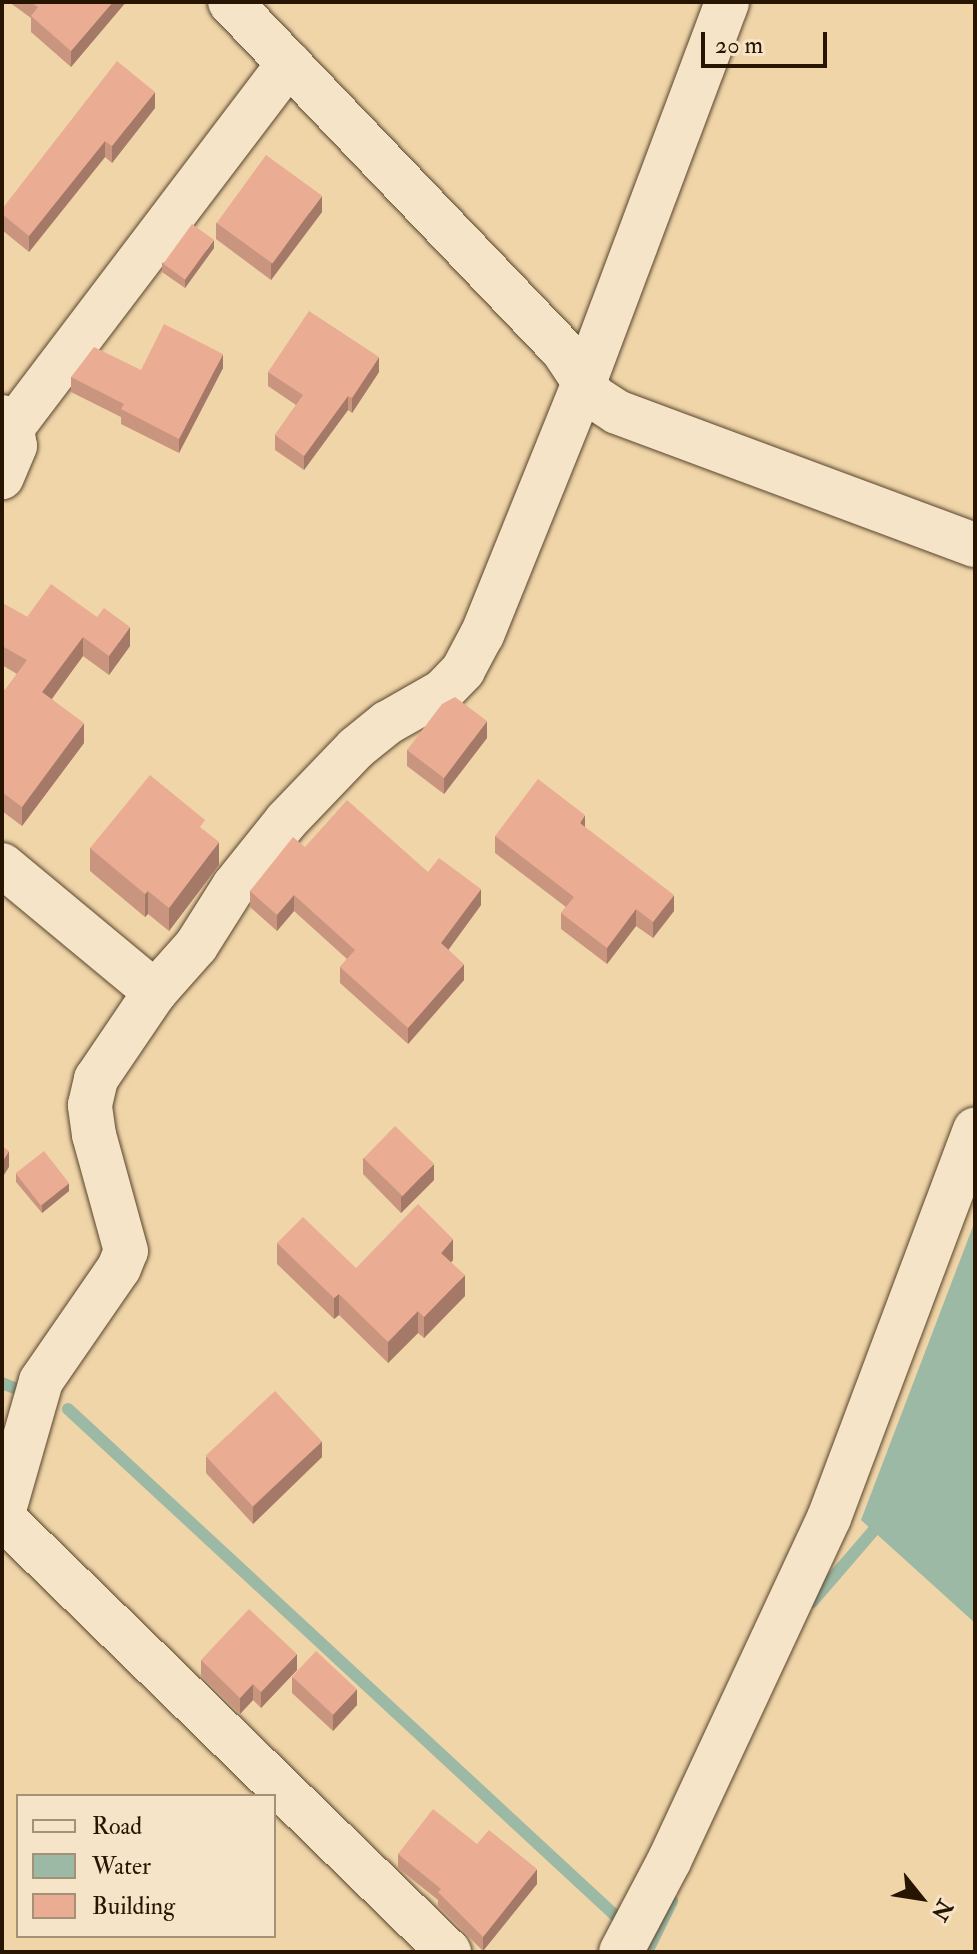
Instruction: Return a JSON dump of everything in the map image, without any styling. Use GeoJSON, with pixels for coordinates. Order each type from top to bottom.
{"type":"FeatureCollection","features":[{"type":"Feature","properties":{"kind":"street"},"geometry":{"type":"LineString","coordinates":[[230,2],[564,352],[594,397],[617,412],[975,545]]}},
{"type":"Feature","properties":{"kind":"street"},"geometry":{"type":"LineString","coordinates":[[449,1952],[2,1517],[41,1381],[119,1268],[126,1251],[94,1135],[90,1105],[96,1079],[155,992],[196,946],[234,886],[286,821],[356,748],[387,723],[443,691],[463,670],[482,635],[584,383],[727,2]]}},
{"type":"Feature","properties":{"kind":"street"},"geometry":{"type":"LineString","coordinates":[[2,477],[15,446],[7,422],[289,63]]}},
{"type":"Feature","properties":{"kind":"street"},"geometry":{"type":"LineString","coordinates":[[2,865],[155,992]]}},
{"type":"Feature","properties":{"kind":"street"},"geometry":{"type":"LineString","coordinates":[[621,1952],[669,1861],[829,1518],[975,1129]]}},
{"type":"Feature","properties":{"kind":"water"},"geometry":{"type":"Polygon","coordinates":[[[975,1221],[975,1623],[861,1520],[975,1221]]]}},
{"type":"Feature","properties":{"kind":"building"},"geometry":{"type":"Polygon","coordinates":[[[31,2],[113,2],[71,51],[31,16],[38,7],[31,2]]]}},
{"type":"Feature","properties":{"kind":"building"},"geometry":{"type":"Polygon","coordinates":[[[117,61],[155,92],[112,146],[105,141],[29,236],[2,214],[2,209],[117,61]]]}},
{"type":"Feature","properties":{"kind":"building"},"geometry":{"type":"Polygon","coordinates":[[[266,155],[322,196],[272,264],[217,223],[266,155]]]}},
{"type":"Feature","properties":{"kind":"building"},"geometry":{"type":"Polygon","coordinates":[[[192,224],[214,240],[185,280],[163,264],[192,224]]]}},
{"type":"Feature","properties":{"kind":"building"},"geometry":{"type":"Polygon","coordinates":[[[309,311],[379,357],[352,398],[348,396],[304,456],[275,435],[303,395],[268,372],[309,311]]]}},
{"type":"Feature","properties":{"kind":"building"},"geometry":{"type":"Polygon","coordinates":[[[164,324],[223,354],[179,439],[121,409],[124,404],[71,377],[94,347],[141,370],[164,324]]]}},
{"type":"Feature","properties":{"kind":"building"},"geometry":{"type":"Polygon","coordinates":[[[51,584],[97,617],[104,608],[130,627],[109,656],[83,637],[42,692],[84,723],[22,807],[2,792],[2,694],[27,660],[2,646],[2,603],[27,617],[51,584]]]}},
{"type":"Feature","properties":{"kind":"building"},"geometry":{"type":"Polygon","coordinates":[[[455,697],[487,721],[444,778],[407,750],[442,704],[455,697]]]}},
{"type":"Feature","properties":{"kind":"building"},"geometry":{"type":"Polygon","coordinates":[[[150,775],[205,820],[200,827],[219,842],[169,908],[148,891],[145,894],[90,848],[150,775]]]}},
{"type":"Feature","properties":{"kind":"building"},"geometry":{"type":"Polygon","coordinates":[[[538,779],[585,815],[580,823],[674,895],[653,922],[636,909],[607,948],[561,913],[574,897],[495,836],[538,779]]]}},
{"type":"Feature","properties":{"kind":"building"},"geometry":{"type":"Polygon","coordinates":[[[347,800],[428,872],[439,858],[481,889],[441,943],[464,964],[408,1028],[340,967],[355,950],[294,895],[277,915],[250,891],[293,837],[305,847],[347,800]]]}},
{"type":"Feature","properties":{"kind":"building"},"geometry":{"type":"Polygon","coordinates":[[[395,1126],[434,1164],[403,1196],[364,1158],[395,1126]]]}},
{"type":"Feature","properties":{"kind":"building"},"geometry":{"type":"Polygon","coordinates":[[[2,1146],[9,1151],[2,1162],[2,1146]]]}},
{"type":"Feature","properties":{"kind":"building"},"geometry":{"type":"Polygon","coordinates":[[[44,1151],[69,1183],[41,1205],[16,1173],[44,1151]]]}},
{"type":"Feature","properties":{"kind":"building"},"geometry":{"type":"Polygon","coordinates":[[[418,1204],[453,1239],[441,1253],[465,1275],[424,1317],[418,1311],[388,1342],[339,1294],[334,1298],[277,1243],[303,1217],[356,1268],[418,1204]]]}},
{"type":"Feature","properties":{"kind":"building"},"geometry":{"type":"Polygon","coordinates":[[[275,1391],[322,1441],[253,1506],[206,1456],[275,1391]]]}},
{"type":"Feature","properties":{"kind":"building"},"geometry":{"type":"Polygon","coordinates":[[[249,1609],[297,1654],[261,1692],[253,1684],[240,1698],[201,1660],[249,1609]]]}},
{"type":"Feature","properties":{"kind":"building"},"geometry":{"type":"Polygon","coordinates":[[[316,1651],[357,1689],[333,1715],[292,1677],[316,1651]]]}},
{"type":"Feature","properties":{"kind":"building"},"geometry":{"type":"Polygon","coordinates":[[[433,1809],[477,1844],[489,1830],[537,1869],[483,1937],[438,1892],[441,1889],[398,1854],[433,1809]]]}},
{"type":"Feature","properties":{"kind":"waterway"},"geometry":{"type":"LineString","coordinates":[[2,1383],[17,1389]]}},
{"type":"Feature","properties":{"kind":"waterway"},"geometry":{"type":"LineString","coordinates":[[68,1409],[619,1919]]}},
{"type":"Feature","properties":{"kind":"waterway"},"geometry":{"type":"LineString","coordinates":[[812,1602],[873,1531]]}},
{"type":"Feature","properties":{"kind":"waterway"},"geometry":{"type":"LineString","coordinates":[[647,1952],[672,1901]]}}]}
